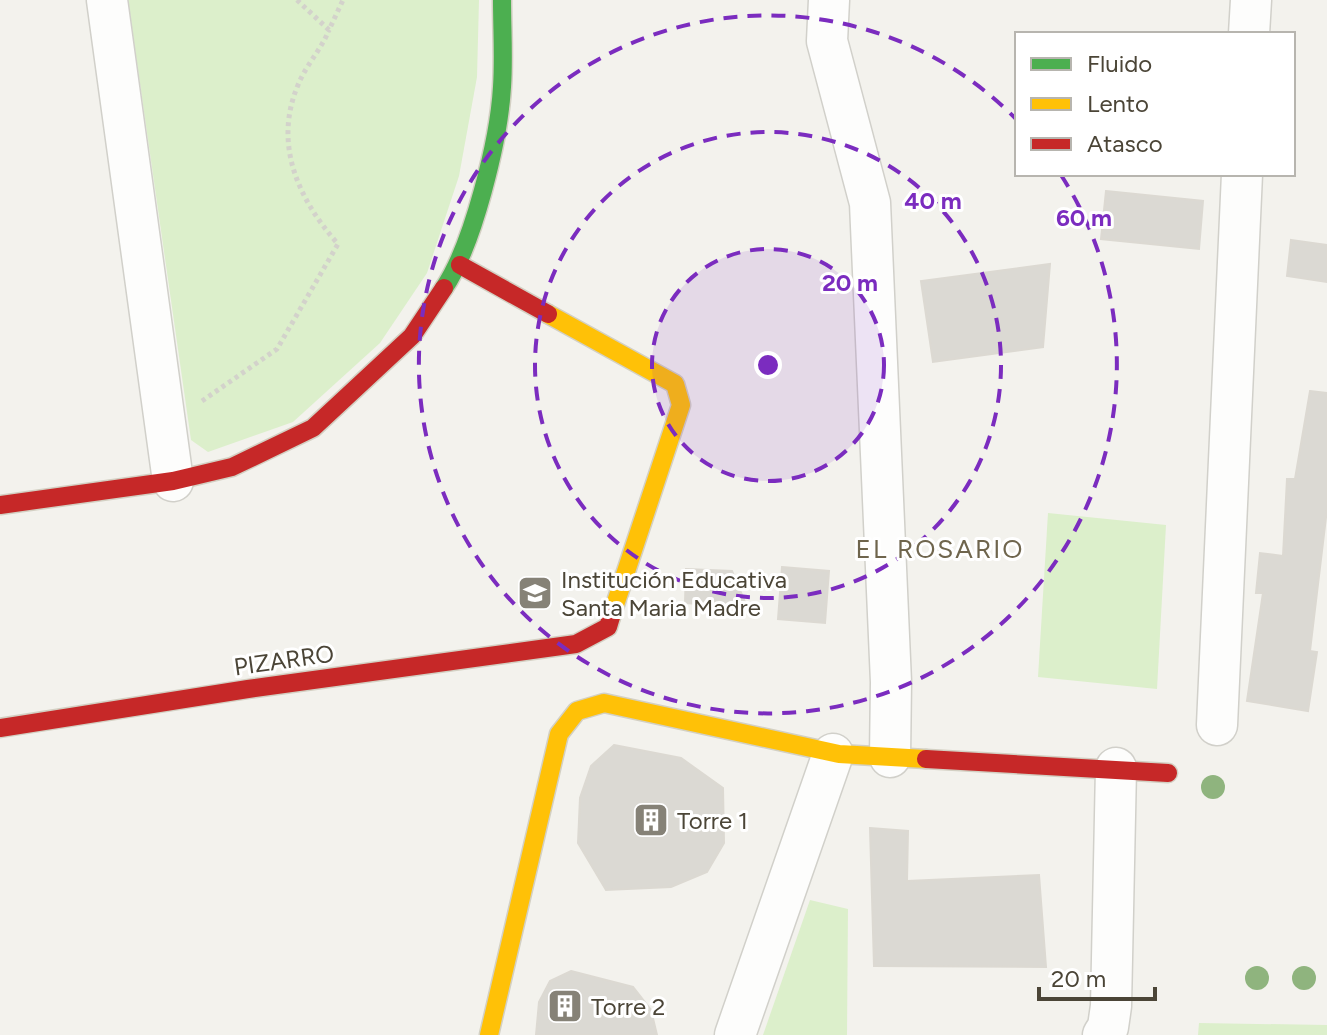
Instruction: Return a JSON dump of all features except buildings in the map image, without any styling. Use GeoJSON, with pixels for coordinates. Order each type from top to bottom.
{"type":"FeatureCollection","features":[{"type":"Feature","properties":{"kind":"street"},"geometry":{"type":"LineString","coordinates":[[107,0],[173,481]]}},
{"type":"Feature","properties":{"kind":"street"},"geometry":{"type":"LineString","coordinates":[[0,505],[173,481],[232,467],[313,428],[412,336],[460,265],[489,160],[502,89],[502,0]]}},
{"type":"Feature","properties":{"kind":"street"},"geometry":{"type":"LineString","coordinates":[[829,0],[827,41],[870,203],[891,682],[890,757]]}},
{"type":"Feature","properties":{"kind":"street"},"geometry":{"type":"LineString","coordinates":[[1249,32],[1251,0]]}},
{"type":"Feature","properties":{"kind":"street"},"geometry":{"type":"LineString","coordinates":[[1217,725],[1242,176]]}},
{"type":"Feature","properties":{"kind":"street","name":"PIZARRO"},"geometry":{"type":"LineString","coordinates":[[0,728],[248,689],[576,644],[608,627],[681,405],[675,384],[460,265]]}},
{"type":"Feature","properties":{"kind":"street"},"geometry":{"type":"LineString","coordinates":[[489,1035],[559,734],[568,715],[579,706],[604,703],[833,754],[1168,773]]}},
{"type":"Feature","properties":{"kind":"street"},"geometry":{"type":"LineString","coordinates":[[735,1035],[833,754]]}},
{"type":"Feature","properties":{"kind":"street"},"geometry":{"type":"LineString","coordinates":[[1103,1035],[1108,1027],[1111,1006],[1116,768]]}},
{"type":"Feature","properties":{"kind":"path"},"geometry":{"type":"LineString","coordinates":[[297,0],[329,30]]}},
{"type":"Feature","properties":{"kind":"path"},"geometry":{"type":"LineString","coordinates":[[200,402],[277,349],[338,244],[315,219],[291,169],[286,144],[298,84],[322,49],[343,0]]}},
{"type":"Feature","properties":{"kind":"green space"},"geometry":{"type":"Polygon","coordinates":[[[128,0],[479,0],[477,77],[459,176],[427,273],[380,343],[293,422],[208,452],[191,440],[128,0]]]}},
{"type":"Feature","properties":{"kind":"green space"},"geometry":{"type":"Polygon","coordinates":[[[1048,513],[1166,525],[1157,689],[1038,677],[1048,513]]]}},
{"type":"Feature","properties":{"kind":"green space"},"geometry":{"type":"Polygon","coordinates":[[[810,900],[848,909],[847,1035],[763,1035],[810,900]]]}},
{"type":"Feature","properties":{"kind":"green space"},"geometry":{"type":"Polygon","coordinates":[[[1199,1023],[1327,1025],[1327,1035],[1198,1035],[1199,1023]]]}},
{"type":"Feature","properties":{"kind":"traffic: fast"},"geometry":{"type":"LineString","coordinates":[[444,288],[465,246],[483,191],[496,135],[503,76],[502,0]]}},
{"type":"Feature","properties":{"kind":"traffic: slow"},"geometry":{"type":"LineString","coordinates":[[548,314],[675,384],[681,405],[611,617]]}},
{"type":"Feature","properties":{"kind":"traffic: slow"},"geometry":{"type":"LineString","coordinates":[[489,1035],[559,734],[577,711],[604,703],[839,754],[926,759]]}},
{"type":"Feature","properties":{"kind":"traffic: jam"},"geometry":{"type":"LineString","coordinates":[[460,265],[548,314]]}},
{"type":"Feature","properties":{"kind":"traffic: jam"},"geometry":{"type":"LineString","coordinates":[[0,505],[173,481],[232,467],[313,428],[412,336],[444,288]]}},
{"type":"Feature","properties":{"kind":"traffic: jam"},"geometry":{"type":"LineString","coordinates":[[0,728],[248,689],[576,644],[608,627],[611,617]]}},
{"type":"Feature","properties":{"kind":"traffic: jam"},"geometry":{"type":"LineString","coordinates":[[926,759],[1168,773]]}},
{"type":"Feature","properties":{"kind":"place","name":"Institución Educativa Santa Maria Madre"},"geometry":{"type":"Point","coordinates":[535,593]}},
{"type":"Feature","properties":{"kind":"place","name":"Torre 1"},"geometry":{"type":"Point","coordinates":[651,820]}},
{"type":"Feature","properties":{"kind":"place","name":"Torre 2"},"geometry":{"type":"Point","coordinates":[565,1006]}},
{"type":"Feature","properties":{"kind":"district","name":"EL ROSARIO"},"geometry":{"type":"Point","coordinates":[940,549]}}]}
